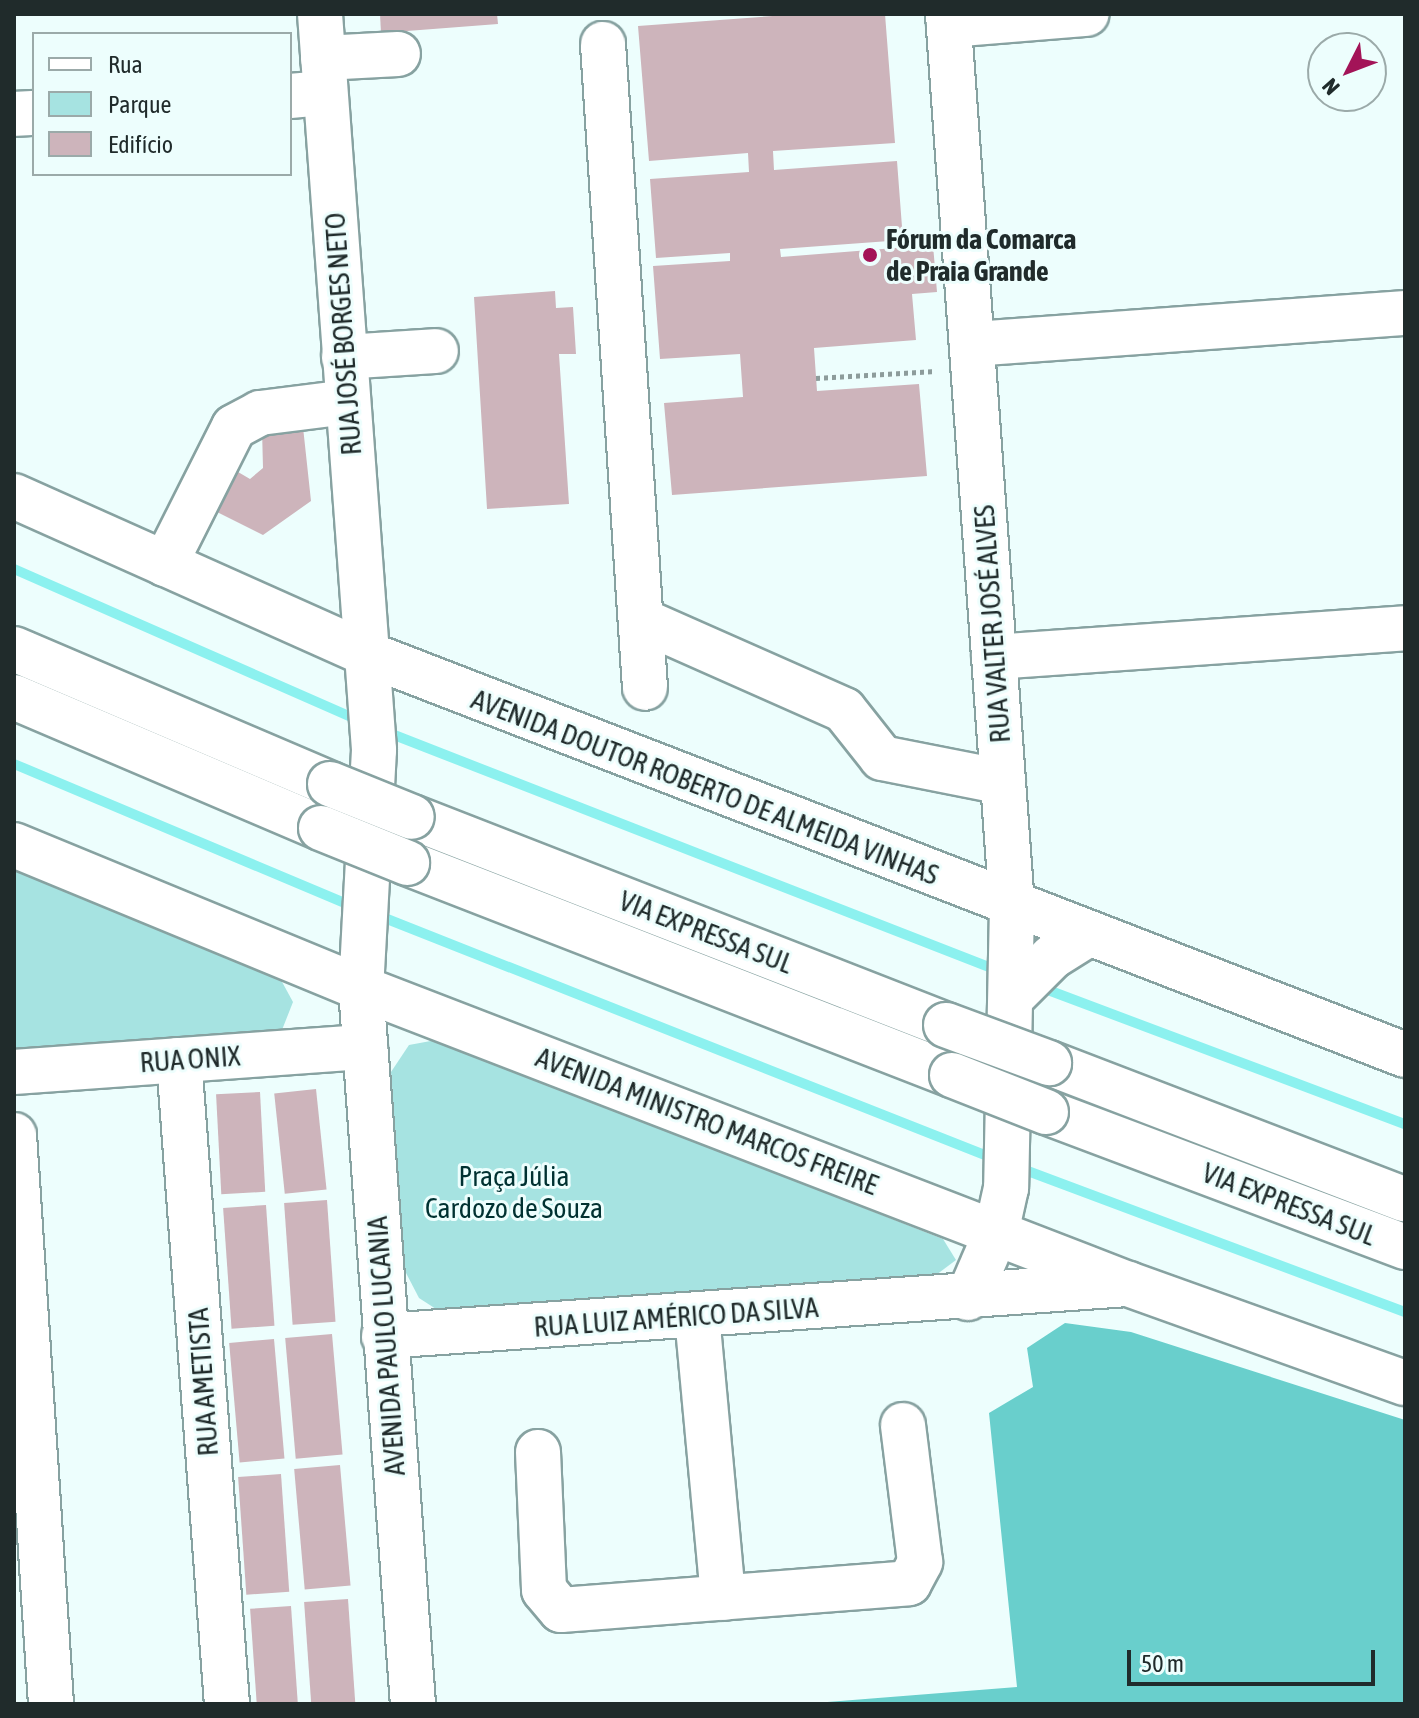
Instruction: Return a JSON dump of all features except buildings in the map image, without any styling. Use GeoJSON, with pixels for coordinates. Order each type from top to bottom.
{"type":"FeatureCollection","features":[{"type":"Feature","properties":{"kind":"main road","name":"RUA JOSÉ BORGES NETO"},"geometry":{"type":"LineString","coordinates":[[320,14],[313,83],[344,357],[372,730]]}},
{"type":"Feature","properties":{"kind":"main road"},"geometry":{"type":"LineString","coordinates":[[948,19],[1087,14]]}},
{"type":"Feature","properties":{"kind":"main road","name":"RUA VALTER JOSÉ ALVES"},"geometry":{"type":"LineString","coordinates":[[948,19],[1018,983],[1007,1164],[996,1233]]}},
{"type":"Feature","properties":{"kind":"main road"},"geometry":{"type":"LineString","coordinates":[[603,44],[645,688]]}},
{"type":"Feature","properties":{"kind":"main road"},"geometry":{"type":"LineString","coordinates":[[313,83],[398,54]]}},
{"type":"Feature","properties":{"kind":"main road"},"geometry":{"type":"LineString","coordinates":[[973,356],[1405,313]]}},
{"type":"Feature","properties":{"kind":"main road"},"geometry":{"type":"LineString","coordinates":[[344,357],[436,351]]}},
{"type":"Feature","properties":{"kind":"main road"},"geometry":{"type":"LineString","coordinates":[[165,564],[234,427],[260,413],[347,402]]}},
{"type":"Feature","properties":{"kind":"main road","name":"AVENIDA DOUTOR ROBERTO DE ALMEIDA VINHAS"},"geometry":{"type":"LineString","coordinates":[[14,496],[365,653],[1012,907],[1405,1055]]}},
{"type":"Feature","properties":{"kind":"main road"},"geometry":{"type":"LineString","coordinates":[[641,620],[844,710],[882,758],[1003,782]]}},
{"type":"Feature","properties":{"kind":"main road"},"geometry":{"type":"LineString","coordinates":[[994,657],[1405,628]]}},
{"type":"Feature","properties":{"kind":"main road","name":"VIA EXPRESSA SUL"},"geometry":{"type":"LineString","coordinates":[[14,649],[412,817],[1405,1200]]}},
{"type":"Feature","properties":{"kind":"main road","name":"VIA EXPRESSA SUL"},"geometry":{"type":"LineString","coordinates":[[14,697],[407,863],[1046,1112],[1405,1247]]}},
{"type":"Feature","properties":{"kind":"main road","name":"AVENIDA PAULO LUCANIA"},"geometry":{"type":"LineString","coordinates":[[372,730],[361,988],[413,1704]]}},
{"type":"Feature","properties":{"kind":"main road","name":"AVENIDA MINISTRO MARCOS FREIRE"},"geometry":{"type":"LineString","coordinates":[[14,845],[361,988],[1128,1284],[1405,1383]]}},
{"type":"Feature","properties":{"kind":"main road"},"geometry":{"type":"LineString","coordinates":[[1018,983],[1087,935]]}},
{"type":"Feature","properties":{"kind":"main road","name":"RUA ONIX"},"geometry":{"type":"LineString","coordinates":[[14,1072],[365,1047]]}},
{"type":"Feature","properties":{"kind":"main road","name":"RUA AMETISTA"},"geometry":{"type":"LineString","coordinates":[[179,1060],[227,1704]]}},
{"type":"Feature","properties":{"kind":"main road"},"geometry":{"type":"LineString","coordinates":[[14,1135],[51,1704]]}},
{"type":"Feature","properties":{"kind":"main road"},"geometry":{"type":"LineString","coordinates":[[968,1298],[996,1233]]}},
{"type":"Feature","properties":{"kind":"main road","name":"RUA LUIZ AMÉRICO DA SILVA"},"geometry":{"type":"LineString","coordinates":[[384,1336],[968,1298],[1128,1284]]}},
{"type":"Feature","properties":{"kind":"main road"},"geometry":{"type":"LineString","coordinates":[[697,1316],[723,1598]]}},
{"type":"Feature","properties":{"kind":"main road"},"geometry":{"type":"LineString","coordinates":[[538,1452],[544,1590],[553,1608],[723,1598],[909,1583],[920,1562],[903,1425]]}},
{"type":"Feature","properties":{"kind":"path"},"geometry":{"type":"LineString","coordinates":[[816,378],[973,356]]}},
{"type":"Feature","properties":{"kind":"green space"},"geometry":{"type":"Polygon","coordinates":[[[14,869],[281,980],[293,1002],[280,1035],[14,1059],[14,869]]]}},
{"type":"Feature","properties":{"kind":"green space","name":"Praça Júlia Cardozo de Souza"},"geometry":{"type":"Polygon","coordinates":[[[436,1040],[943,1239],[956,1260],[936,1275],[436,1309],[419,1298],[405,1271],[391,1072],[409,1045],[436,1040]]]}},
{"type":"Feature","properties":{"kind":"shaded area"},"geometry":{"type":"Polygon","coordinates":[[[1065,1323],[1131,1332],[1405,1420],[1405,1704],[802,1704],[1017,1687],[989,1413],[1033,1387],[1027,1348],[1065,1323]]]}},
{"type":"Feature","properties":{"kind":"waterway"},"geometry":{"type":"LineString","coordinates":[[14,569],[362,722]]}},
{"type":"Feature","properties":{"kind":"waterway"},"geometry":{"type":"LineString","coordinates":[[384,731],[999,971]]}},
{"type":"Feature","properties":{"kind":"waterway"},"geometry":{"type":"LineString","coordinates":[[14,764],[355,907]]}},
{"type":"Feature","properties":{"kind":"waterway"},"geometry":{"type":"LineString","coordinates":[[377,915],[995,1159]]}},
{"type":"Feature","properties":{"kind":"waterway"},"geometry":{"type":"LineString","coordinates":[[1040,987],[1405,1124]]}},
{"type":"Feature","properties":{"kind":"waterway"},"geometry":{"type":"LineString","coordinates":[[1017,1167],[1405,1312]]}},
{"type":"Feature","properties":{"kind":"place","name":"Fórum da Comarca de Praia Grande"},"geometry":{"type":"Point","coordinates":[870,255]}}]}
